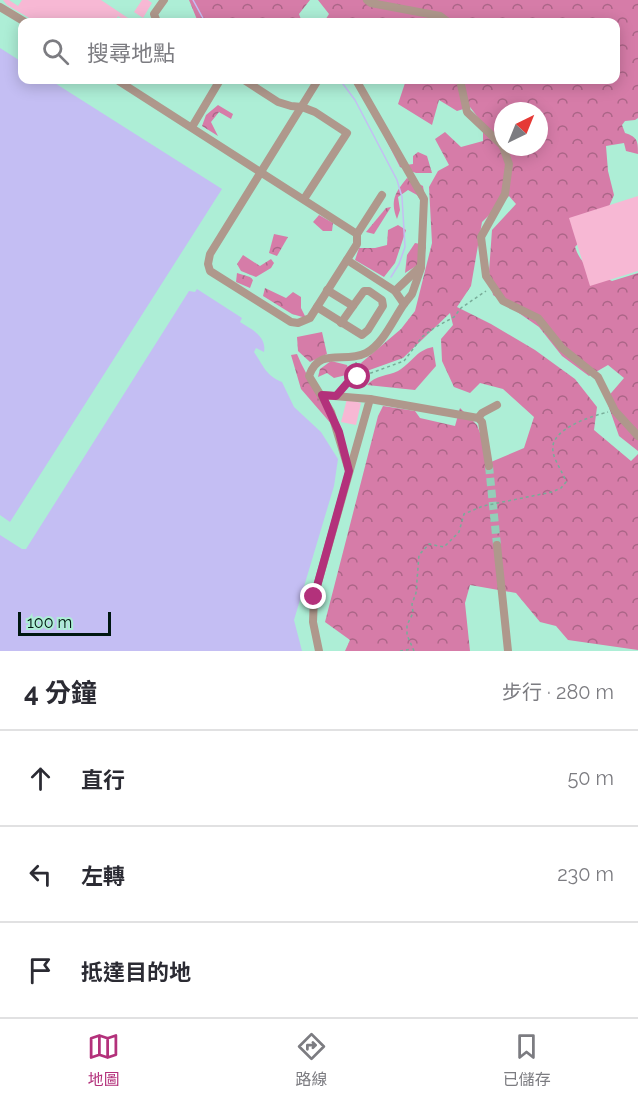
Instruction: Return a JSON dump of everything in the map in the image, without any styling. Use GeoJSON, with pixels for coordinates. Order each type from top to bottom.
{"type":"FeatureCollection","features":[{"type":"Feature","properties":{"kind":"lane"},"geometry":{"type":"LineString","coordinates":[[156,18],[154,14],[164,0]]}},
{"type":"Feature","properties":{"kind":"lane"},"geometry":{"type":"LineString","coordinates":[[367,0],[371,3],[443,18]]}},
{"type":"Feature","properties":{"kind":"lane"},"geometry":{"type":"LineString","coordinates":[[0,7],[18,18]]}},
{"type":"Feature","properties":{"kind":"lane"},"geometry":{"type":"LineString","coordinates":[[127,84],[357,234]]}},
{"type":"Feature","properties":{"kind":"lane"},"geometry":{"type":"LineString","coordinates":[[192,127],[218,84]]}},
{"type":"Feature","properties":{"kind":"lane"},"geometry":{"type":"LineString","coordinates":[[250,84],[278,102],[315,112],[347,133],[304,199]]}},
{"type":"Feature","properties":{"kind":"lane"},"geometry":{"type":"LineString","coordinates":[[316,84],[210,254],[208,264],[210,272],[291,322],[298,323],[310,318],[357,244],[357,234],[382,195]]}},
{"type":"Feature","properties":{"kind":"lane"},"geometry":{"type":"LineString","coordinates":[[349,471],[339,432],[322,395],[309,376],[317,362],[324,359],[355,356],[367,352],[379,342],[415,288],[421,266],[424,199],[358,84]]}},
{"type":"Feature","properties":{"kind":"lane"},"geometry":{"type":"LineString","coordinates":[[461,84],[467,112],[494,138]]}},
{"type":"Feature","properties":{"kind":"lane"},"geometry":{"type":"LineString","coordinates":[[506,156],[509,164],[505,194],[481,237],[486,276],[503,301],[538,318],[562,348],[598,376],[615,411],[638,436]]}},
{"type":"Feature","properties":{"kind":"lane"},"geometry":{"type":"LineString","coordinates":[[347,260],[395,291],[404,304]]}},
{"type":"Feature","properties":{"kind":"lane"},"geometry":{"type":"LineString","coordinates":[[395,291],[421,266]]}},
{"type":"Feature","properties":{"kind":"lane"},"geometry":{"type":"LineString","coordinates":[[327,290],[353,306]]}},
{"type":"Feature","properties":{"kind":"lane"},"geometry":{"type":"LineString","coordinates":[[317,307],[341,323],[359,334],[365,334],[384,303],[380,297],[366,290],[341,323]]}},
{"type":"Feature","properties":{"kind":"lane"},"geometry":{"type":"LineString","coordinates":[[322,395],[370,399],[478,418],[483,422],[489,466]]}},
{"type":"Feature","properties":{"kind":"lane"},"geometry":{"type":"LineString","coordinates":[[319,651],[313,622],[314,597],[370,399]]}},
{"type":"Feature","properties":{"kind":"lane"},"geometry":{"type":"LineString","coordinates":[[478,418],[482,413],[497,405]]}},
{"type":"Feature","properties":{"kind":"lane"},"geometry":{"type":"LineString","coordinates":[[497,545],[508,651]]}},
{"type":"Feature","properties":{"kind":"path"},"geometry":{"type":"LineString","coordinates":[[336,396],[349,381],[404,361],[422,338],[454,317],[461,308],[493,286]]}},
{"type":"Feature","properties":{"kind":"path"},"geometry":{"type":"LineString","coordinates":[[355,356],[358,377]]}},
{"type":"Feature","properties":{"kind":"path"},"geometry":{"type":"LineString","coordinates":[[400,651],[413,650],[407,635],[407,625],[413,613],[418,555],[424,548],[429,544],[444,547],[459,532],[464,514],[483,506],[552,492],[561,488],[566,482],[553,451],[558,435],[594,415],[615,411]]}},
{"type":"Feature","properties":{"kind":"green space"},"geometry":{"type":"Polygon","coordinates":[[[189,0],[310,0],[299,14],[300,18],[196,18],[189,0]]]}},
{"type":"Feature","properties":{"kind":"green space"},"geometry":{"type":"Polygon","coordinates":[[[318,0],[638,0],[638,118],[625,121],[622,125],[625,133],[636,140],[638,154],[626,151],[624,143],[606,146],[608,171],[614,195],[607,211],[575,247],[585,264],[612,281],[638,273],[638,451],[619,436],[606,399],[624,378],[608,365],[589,376],[562,356],[539,327],[493,295],[489,272],[492,230],[516,204],[509,196],[482,222],[471,286],[457,307],[535,350],[575,379],[597,407],[594,430],[631,461],[638,454],[638,650],[568,640],[556,626],[540,622],[516,593],[470,585],[465,603],[470,651],[345,651],[350,640],[325,622],[378,416],[383,406],[415,411],[420,418],[455,426],[460,408],[477,425],[491,462],[524,448],[534,417],[503,389],[480,383],[470,393],[454,387],[442,361],[441,339],[453,325],[450,313],[403,358],[364,372],[361,363],[401,329],[415,311],[432,243],[429,187],[438,171],[449,165],[435,139],[445,132],[461,147],[483,141],[483,124],[470,107],[457,111],[439,100],[432,125],[398,104],[405,84],[620,84],[620,18],[326,18],[329,14],[318,0]]]}},
{"type":"Feature","properties":{"kind":"green space"},"geometry":{"type":"Polygon","coordinates":[[[218,105],[233,114],[231,119],[219,112],[211,122],[218,136],[202,126],[206,115],[218,105]]]}},
{"type":"Feature","properties":{"kind":"green space"},"geometry":{"type":"Polygon","coordinates":[[[385,138],[406,165],[413,164],[413,156],[418,152],[427,156],[432,173],[416,173],[400,167],[385,138]]]}},
{"type":"Feature","properties":{"kind":"green space"},"geometry":{"type":"Polygon","coordinates":[[[407,178],[423,186],[427,211],[417,195],[408,190],[398,197],[400,210],[397,219],[394,207],[395,197],[407,178]]]}},
{"type":"Feature","properties":{"kind":"green space"},"geometry":{"type":"Polygon","coordinates":[[[391,207],[374,234],[366,232],[386,208],[391,207]]]}},
{"type":"Feature","properties":{"kind":"green space"},"geometry":{"type":"Polygon","coordinates":[[[319,215],[333,223],[332,231],[323,231],[313,222],[319,215]]]}},
{"type":"Feature","properties":{"kind":"green space"},"geometry":{"type":"Polygon","coordinates":[[[398,225],[406,230],[395,263],[384,277],[355,260],[359,248],[387,245],[388,230],[398,225]]]}},
{"type":"Feature","properties":{"kind":"green space"},"geometry":{"type":"Polygon","coordinates":[[[274,234],[288,237],[277,256],[269,253],[274,234]]]}},
{"type":"Feature","properties":{"kind":"green space"},"geometry":{"type":"Polygon","coordinates":[[[415,243],[426,245],[424,261],[405,273],[407,255],[415,243]]]}},
{"type":"Feature","properties":{"kind":"green space"},"geometry":{"type":"Polygon","coordinates":[[[243,255],[260,266],[271,259],[274,263],[271,268],[256,277],[241,271],[237,264],[243,255]]]}},
{"type":"Feature","properties":{"kind":"green space"},"geometry":{"type":"Polygon","coordinates":[[[237,273],[253,280],[250,288],[236,282],[237,273]]]}},
{"type":"Feature","properties":{"kind":"green space"},"geometry":{"type":"Polygon","coordinates":[[[265,288],[286,298],[293,292],[301,297],[301,308],[306,318],[292,314],[263,296],[265,288]]]}},
{"type":"Feature","properties":{"kind":"green space"},"geometry":{"type":"Polygon","coordinates":[[[322,332],[327,354],[310,362],[298,351],[297,337],[322,332]]]}},
{"type":"Feature","properties":{"kind":"green space"},"geometry":{"type":"Polygon","coordinates":[[[433,347],[436,366],[415,390],[367,385],[378,377],[398,371],[422,351],[433,347]]]}},
{"type":"Feature","properties":{"kind":"green space"},"geometry":{"type":"Polygon","coordinates":[[[297,354],[333,426],[301,389],[291,355],[297,354]]]}},
{"type":"Feature","properties":{"kind":"green space"},"geometry":{"type":"Polygon","coordinates":[[[331,361],[347,365],[350,374],[334,378],[327,373],[318,377],[320,369],[331,361]]]}},
{"type":"Feature","properties":{"kind":"shaded area"},"geometry":{"type":"Polygon","coordinates":[[[3,0],[9,0],[18,6],[22,0],[101,0],[128,18],[118,16],[117,18],[29,18],[7,5],[3,0]]]}},
{"type":"Feature","properties":{"kind":"shaded area"},"geometry":{"type":"Polygon","coordinates":[[[142,0],[152,3],[143,18],[134,12],[142,0]]]}},
{"type":"Feature","properties":{"kind":"shaded area"},"geometry":{"type":"Polygon","coordinates":[[[0,48],[18,59],[18,84],[56,84],[222,189],[10,522],[0,515],[0,48]]]}},
{"type":"Feature","properties":{"kind":"shaded area"},"geometry":{"type":"Polygon","coordinates":[[[638,196],[638,271],[590,286],[569,218],[638,196]]]}},
{"type":"Feature","properties":{"kind":"shaded area"},"geometry":{"type":"Polygon","coordinates":[[[197,289],[242,318],[240,322],[261,337],[264,352],[256,348],[254,352],[268,373],[282,382],[294,407],[321,432],[338,459],[334,486],[294,620],[302,651],[0,651],[0,535],[22,549],[26,549],[189,291],[195,292],[197,289]]]}},
{"type":"Feature","properties":{"kind":"shaded area"},"geometry":{"type":"Polygon","coordinates":[[[347,399],[361,403],[356,425],[341,422],[347,399]]]}},
{"type":"Feature","properties":{"kind":"waterway"},"geometry":{"type":"LineString","coordinates":[[193,0],[203,18]]}},
{"type":"Feature","properties":{"kind":"waterway"},"geometry":{"type":"LineString","coordinates":[[343,84],[355,100],[397,180],[402,197],[405,247],[391,277]]}},
{"type":"Feature","properties":{"kind":"tunnel"},"geometry":{"type":"LineString","coordinates":[[489,466],[497,545]]}},
{"type":"Feature","properties":{"kind":"route"},"geometry":{"type":"LineString","coordinates":[[314,597],[349,471],[339,432],[322,395],[336,396],[349,381],[358,377]]}}]}
